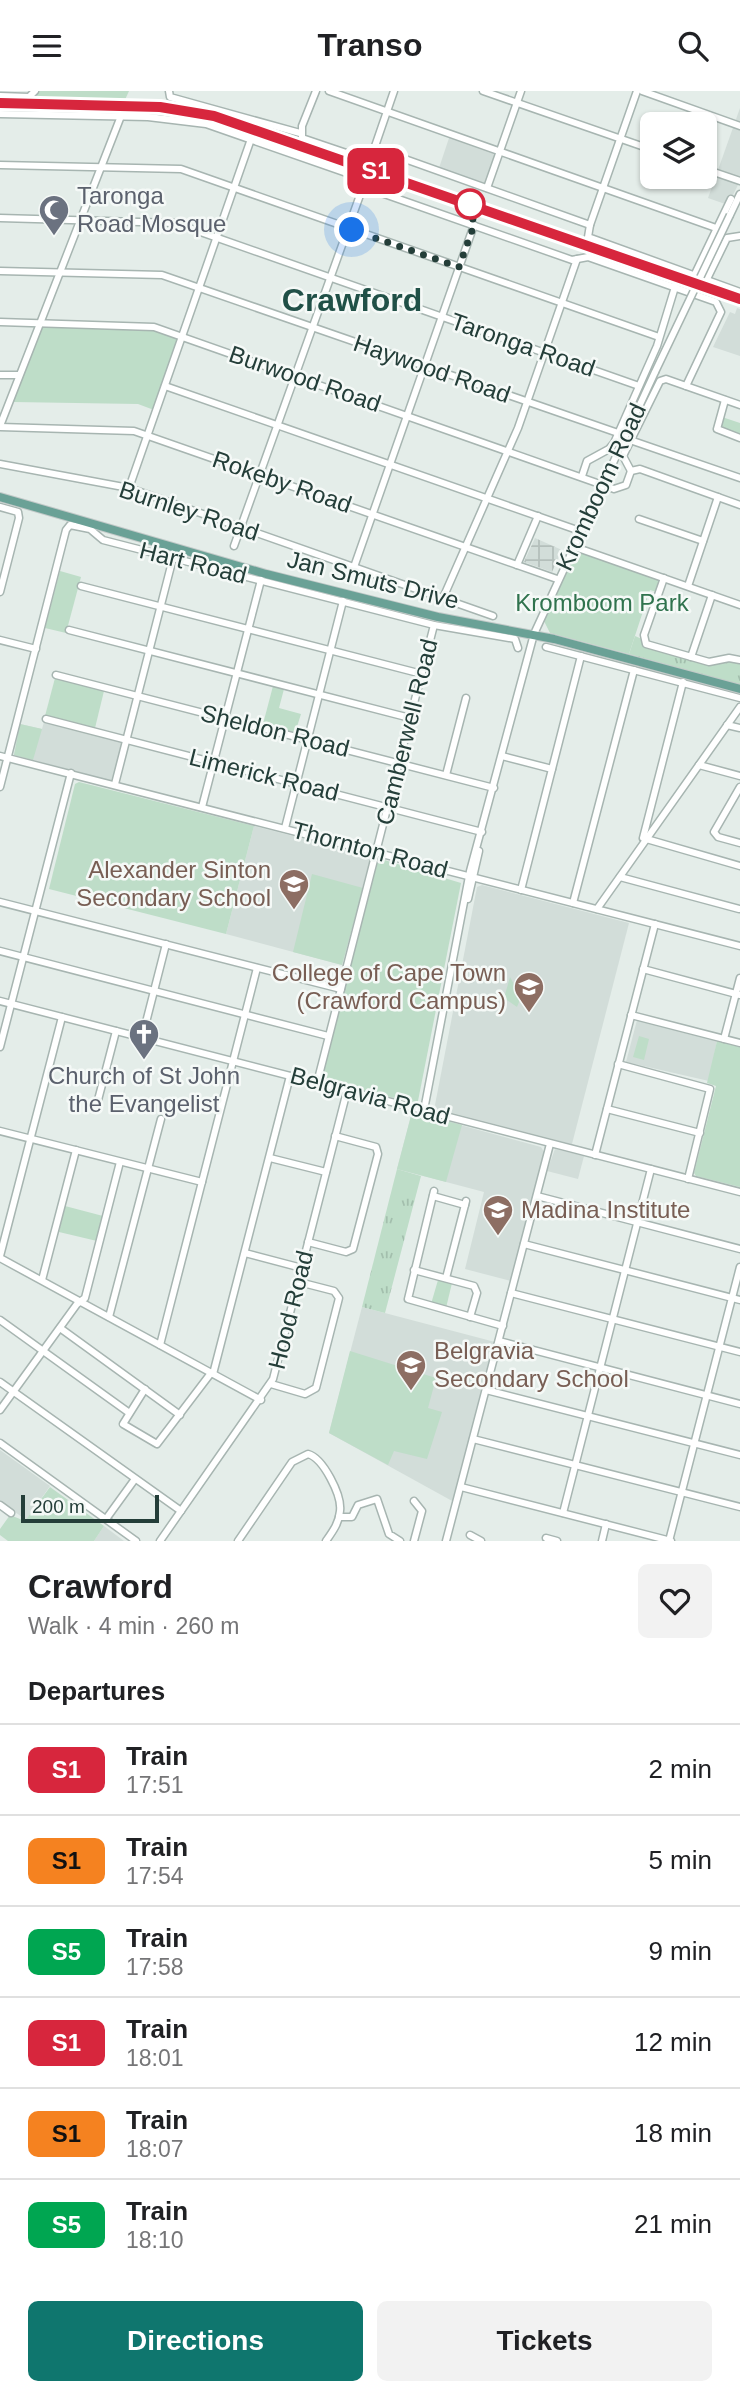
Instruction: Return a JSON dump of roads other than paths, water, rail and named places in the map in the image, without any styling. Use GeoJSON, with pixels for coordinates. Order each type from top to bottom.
{"type":"FeatureCollection","features":[{"type":"Feature","properties":{"kind":"main road","name":"Jan Smuts Drive"},"geometry":{"type":"LineString","coordinates":[[0,497],[189,554],[350,596],[439,617],[534,634],[740,689]]}},
{"type":"Feature","properties":{"kind":"street"},"geometry":{"type":"LineString","coordinates":[[169,91],[170,97],[176,101],[217,109],[300,134],[305,140],[363,160],[370,158],[394,91]]}},
{"type":"Feature","properties":{"kind":"street"},"geometry":{"type":"LineString","coordinates":[[300,134],[316,91]]}},
{"type":"Feature","properties":{"kind":"street"},"geometry":{"type":"LineString","coordinates":[[329,91],[716,228]]}},
{"type":"Feature","properties":{"kind":"street"},"geometry":{"type":"LineString","coordinates":[[483,91],[640,146]]}},
{"type":"Feature","properties":{"kind":"street"},"geometry":{"type":"LineString","coordinates":[[487,188],[521,91]]}},
{"type":"Feature","properties":{"kind":"street"},"geometry":{"type":"LineString","coordinates":[[740,126],[639,91],[587,234],[594,241],[740,292]]}},
{"type":"Feature","properties":{"kind":"street"},"geometry":{"type":"LineString","coordinates":[[0,96],[34,94]]}},
{"type":"Feature","properties":{"kind":"street"},"geometry":{"type":"LineString","coordinates":[[0,114],[121,117],[206,124],[359,177],[370,189],[572,260],[588,257],[675,287],[720,305],[721,312],[686,386]]}},
{"type":"Feature","properties":{"kind":"street"},"geometry":{"type":"LineString","coordinates":[[0,427],[38,323],[121,117]]}},
{"type":"Feature","properties":{"kind":"street"},"geometry":{"type":"LineString","coordinates":[[129,488],[251,139]]}},
{"type":"Feature","properties":{"kind":"street"},"geometry":{"type":"LineString","coordinates":[[374,148],[590,225]]}},
{"type":"Feature","properties":{"kind":"street"},"geometry":{"type":"LineString","coordinates":[[0,165],[178,169],[659,337]]}},
{"type":"Feature","properties":{"kind":"street"},"geometry":{"type":"LineString","coordinates":[[717,173],[740,181]]}},
{"type":"Feature","properties":{"kind":"street"},"geometry":{"type":"LineString","coordinates":[[234,546],[363,184]]}},
{"type":"Feature","properties":{"kind":"street","name":"Kromboom Road"},"geometry":{"type":"LineString","coordinates":[[424,1110],[471,876],[534,634],[601,484],[740,194]]}},
{"type":"Feature","properties":{"kind":"street"},"geometry":{"type":"LineString","coordinates":[[694,276],[731,199]]}},
{"type":"Feature","properties":{"kind":"street","name":"Taronga Road"},"geometry":{"type":"LineString","coordinates":[[0,218],[168,222],[639,386]]}},
{"type":"Feature","properties":{"kind":"street"},"geometry":{"type":"LineString","coordinates":[[354,567],[474,225]]}},
{"type":"Feature","properties":{"kind":"street"},"geometry":{"type":"LineString","coordinates":[[706,281],[727,238],[740,236]]}},
{"type":"Feature","properties":{"kind":"street"},"geometry":{"type":"LineString","coordinates":[[443,598],[509,451],[578,259]]}},
{"type":"Feature","properties":{"kind":"street","name":"Haywood Road"},"geometry":{"type":"LineString","coordinates":[[0,271],[152,273],[200,287],[618,433]]}},
{"type":"Feature","properties":{"kind":"street"},"geometry":{"type":"LineString","coordinates":[[582,476],[587,461],[609,449],[618,433],[659,337],[675,287]]}},
{"type":"Feature","properties":{"kind":"street","name":"Burwood Road"},"geometry":{"type":"LineString","coordinates":[[0,322],[147,325],[601,484]]}},
{"type":"Feature","properties":{"kind":"street"},"geometry":{"type":"LineString","coordinates":[[0,375],[19,375]]}},
{"type":"Feature","properties":{"kind":"street"},"geometry":{"type":"LineString","coordinates":[[631,471],[622,458],[658,382],[666,379],[740,405]]}},
{"type":"Feature","properties":{"kind":"street"},"geometry":{"type":"LineString","coordinates":[[165,386],[580,531]]}},
{"type":"Feature","properties":{"kind":"street"},"geometry":{"type":"LineString","coordinates":[[726,400],[717,428],[740,438]]}},
{"type":"Feature","properties":{"kind":"street","name":"Rokeby Road"},"geometry":{"type":"LineString","coordinates":[[0,427],[130,430],[557,579]]}},
{"type":"Feature","properties":{"kind":"street"},"geometry":{"type":"LineString","coordinates":[[630,440],[740,478]]}},
{"type":"Feature","properties":{"kind":"street","name":"Burnley Road"},"geometry":{"type":"LineString","coordinates":[[0,464],[129,488],[493,616]]}},
{"type":"Feature","properties":{"kind":"street"},"geometry":{"type":"LineString","coordinates":[[601,484],[622,488],[631,471],[640,469],[740,505]]}},
{"type":"Feature","properties":{"kind":"street"},"geometry":{"type":"LineString","coordinates":[[688,586],[718,497]]}},
{"type":"Feature","properties":{"kind":"street"},"geometry":{"type":"LineString","coordinates":[[0,506],[18,512],[19,518],[0,592]]}},
{"type":"Feature","properties":{"kind":"street"},"geometry":{"type":"LineString","coordinates":[[517,565],[538,516]]}},
{"type":"Feature","properties":{"kind":"street"},"geometry":{"type":"LineString","coordinates":[[639,519],[703,541]]}},
{"type":"Feature","properties":{"kind":"street","name":"Hart Road"},"geometry":{"type":"LineString","coordinates":[[36,649],[69,527],[90,529],[103,540],[434,625],[515,639],[518,648]]}},
{"type":"Feature","properties":{"kind":"street"},"geometry":{"type":"LineString","coordinates":[[572,546],[740,605]]}},
{"type":"Feature","properties":{"kind":"street"},"geometry":{"type":"LineString","coordinates":[[115,784],[173,558]]}},
{"type":"Feature","properties":{"kind":"street"},"geometry":{"type":"LineString","coordinates":[[664,578],[644,642],[712,662],[729,658],[740,660]]}},
{"type":"Feature","properties":{"kind":"street"},"geometry":{"type":"LineString","coordinates":[[202,807],[261,580]]}},
{"type":"Feature","properties":{"kind":"street"},"geometry":{"type":"LineString","coordinates":[[82,586],[422,674]]}},
{"type":"Feature","properties":{"kind":"street"},"geometry":{"type":"LineString","coordinates":[[691,657],[712,595]]}},
{"type":"Feature","properties":{"kind":"street"},"geometry":{"type":"LineString","coordinates":[[285,828],[343,601]]}},
{"type":"Feature","properties":{"kind":"street","name":"Camberwell Road"},"geometry":{"type":"LineString","coordinates":[[317,1083],[434,625]]}},
{"type":"Feature","properties":{"kind":"street"},"geometry":{"type":"LineString","coordinates":[[69,631],[410,719]]}},
{"type":"Feature","properties":{"kind":"street"},"geometry":{"type":"LineString","coordinates":[[0,640],[36,649],[0,787]]}},
{"type":"Feature","properties":{"kind":"street"},"geometry":{"type":"LineString","coordinates":[[546,647],[740,698]]}},
{"type":"Feature","properties":{"kind":"street"},"geometry":{"type":"LineString","coordinates":[[521,890],[581,656]]}},
{"type":"Feature","properties":{"kind":"street"},"geometry":{"type":"LineString","coordinates":[[573,903],[634,670]]}},
{"type":"Feature","properties":{"kind":"street","name":"Sheldon Road"},"geometry":{"type":"LineString","coordinates":[[56,674],[494,787]]}},
{"type":"Feature","properties":{"kind":"street"},"geometry":{"type":"LineString","coordinates":[[645,841],[643,835],[683,682]]}},
{"type":"Feature","properties":{"kind":"street"},"geometry":{"type":"LineString","coordinates":[[446,775],[466,698]]}},
{"type":"Feature","properties":{"kind":"street"},"geometry":{"type":"LineString","coordinates":[[597,909],[740,707]]}},
{"type":"Feature","properties":{"kind":"street","name":"Limerick Road"},"geometry":{"type":"LineString","coordinates":[[46,719],[482,832]]}},
{"type":"Feature","properties":{"kind":"street"},"geometry":{"type":"LineString","coordinates":[[727,725],[740,728]]}},
{"type":"Feature","properties":{"kind":"street","name":"Thornton Road"},"geometry":{"type":"LineString","coordinates":[[0,756],[740,946]]}},
{"type":"Feature","properties":{"kind":"street"},"geometry":{"type":"LineString","coordinates":[[502,756],[552,769]]}},
{"type":"Feature","properties":{"kind":"street"},"geometry":{"type":"LineString","coordinates":[[699,765],[740,776]]}},
{"type":"Feature","properties":{"kind":"street"},"geometry":{"type":"LineString","coordinates":[[0,1047],[71,773]]}},
{"type":"Feature","properties":{"kind":"street"},"geometry":{"type":"LineString","coordinates":[[740,787],[715,834],[740,843]]}},
{"type":"Feature","properties":{"kind":"street"},"geometry":{"type":"LineString","coordinates":[[645,841],[740,866]]}},
{"type":"Feature","properties":{"kind":"street"},"geometry":{"type":"LineString","coordinates":[[620,877],[739,909]]}},
{"type":"Feature","properties":{"kind":"street"},"geometry":{"type":"LineString","coordinates":[[0,902],[341,989]]}},
{"type":"Feature","properties":{"kind":"street"},"geometry":{"type":"LineString","coordinates":[[595,1155],[654,924]]}},
{"type":"Feature","properties":{"kind":"street"},"geometry":{"type":"LineString","coordinates":[[142,1038],[166,944]]}},
{"type":"Feature","properties":{"kind":"street"},"geometry":{"type":"LineString","coordinates":[[0,951],[328,1036]]}},
{"type":"Feature","properties":{"kind":"street"},"geometry":{"type":"LineString","coordinates":[[160,1345],[257,968]]}},
{"type":"Feature","properties":{"kind":"street"},"geometry":{"type":"LineString","coordinates":[[643,969],[738,994]]}},
{"type":"Feature","properties":{"kind":"street"},"geometry":{"type":"LineString","coordinates":[[724,1039],[738,994],[740,978]]}},
{"type":"Feature","properties":{"kind":"street","name":"Belgravia Road"},"geometry":{"type":"LineString","coordinates":[[0,1001],[740,1192]]}},
{"type":"Feature","properties":{"kind":"street"},"geometry":{"type":"LineString","coordinates":[[631,1015],[740,1043]]}},
{"type":"Feature","properties":{"kind":"street"},"geometry":{"type":"LineString","coordinates":[[62,1017],[0,1257],[261,1400]]}},
{"type":"Feature","properties":{"kind":"street"},"geometry":{"type":"LineString","coordinates":[[89,1105],[98,1100],[116,1031]]}},
{"type":"Feature","properties":{"kind":"street"},"geometry":{"type":"LineString","coordinates":[[618,1064],[710,1089],[688,1179]]}},
{"type":"Feature","properties":{"kind":"street"},"geometry":{"type":"LineString","coordinates":[[145,1389],[128,1412],[124,1425],[157,1444],[212,1374],[290,1076]]}},
{"type":"Feature","properties":{"kind":"street","name":"Hood Road"},"geometry":{"type":"LineString","coordinates":[[160,1541],[271,1384],[347,1091]]}},
{"type":"Feature","properties":{"kind":"street"},"geometry":{"type":"LineString","coordinates":[[607,1109],[700,1133]]}},
{"type":"Feature","properties":{"kind":"street"},"geometry":{"type":"LineString","coordinates":[[109,1317],[161,1118]]}},
{"type":"Feature","properties":{"kind":"street"},"geometry":{"type":"LineString","coordinates":[[0,1131],[202,1182]]}},
{"type":"Feature","properties":{"kind":"street"},"geometry":{"type":"LineString","coordinates":[[308,1242],[346,1252],[353,1249],[378,1154],[376,1147],[335,1136]]}},
{"type":"Feature","properties":{"kind":"street"},"geometry":{"type":"LineString","coordinates":[[446,1541],[550,1144]]}},
{"type":"Feature","properties":{"kind":"street"},"geometry":{"type":"LineString","coordinates":[[42,1280],[76,1150]]}},
{"type":"Feature","properties":{"kind":"street"},"geometry":{"type":"LineString","coordinates":[[270,1158],[326,1172]]}},
{"type":"Feature","properties":{"kind":"street"},"geometry":{"type":"LineString","coordinates":[[0,1410],[80,1301],[85,1298],[120,1162]]}},
{"type":"Feature","properties":{"kind":"street"},"geometry":{"type":"LineString","coordinates":[[564,1513],[651,1169]]}},
{"type":"Feature","properties":{"kind":"street"},"geometry":{"type":"LineString","coordinates":[[446,1279],[466,1203],[433,1193],[409,1300],[503,1325]]}},
{"type":"Feature","properties":{"kind":"street"},"geometry":{"type":"LineString","coordinates":[[537,1196],[740,1249]]}},
{"type":"Feature","properties":{"kind":"street"},"geometry":{"type":"LineString","coordinates":[[524,1244],[740,1300]]}},
{"type":"Feature","properties":{"kind":"street"},"geometry":{"type":"LineString","coordinates":[[245,1253],[302,1268]]}},
{"type":"Feature","properties":{"kind":"street"},"geometry":{"type":"LineString","coordinates":[[461,1487],[670,1541],[740,1267]]}},
{"type":"Feature","properties":{"kind":"street"},"geometry":{"type":"LineString","coordinates":[[414,1270],[476,1289],[470,1317]]}},
{"type":"Feature","properties":{"kind":"street"},"geometry":{"type":"LineString","coordinates":[[271,1384],[305,1394],[316,1388],[339,1298],[334,1291],[299,1282]]}},
{"type":"Feature","properties":{"kind":"street"},"geometry":{"type":"LineString","coordinates":[[511,1293],[740,1352]]}},
{"type":"Feature","properties":{"kind":"street"},"geometry":{"type":"LineString","coordinates":[[0,1320],[128,1412]]}},
{"type":"Feature","properties":{"kind":"street"},"geometry":{"type":"LineString","coordinates":[[60,1328],[180,1415]]}},
{"type":"Feature","properties":{"kind":"street"},"geometry":{"type":"LineString","coordinates":[[499,1341],[740,1404]]}},
{"type":"Feature","properties":{"kind":"street"},"geometry":{"type":"LineString","coordinates":[[0,1382],[181,1511]]}},
{"type":"Feature","properties":{"kind":"street"},"geometry":{"type":"LineString","coordinates":[[486,1390],[740,1455]]}},
{"type":"Feature","properties":{"kind":"street"},"geometry":{"type":"LineString","coordinates":[[473,1439],[740,1507]]}},
{"type":"Feature","properties":{"kind":"street"},"geometry":{"type":"LineString","coordinates":[[0,1443],[136,1541]]}},
{"type":"Feature","properties":{"kind":"street"},"geometry":{"type":"LineString","coordinates":[[238,1541],[294,1460],[305,1454],[318,1459],[340,1501],[339,1517],[326,1541]]}},
{"type":"Feature","properties":{"kind":"street"},"geometry":{"type":"LineString","coordinates":[[106,1519],[135,1479]]}},
{"type":"Feature","properties":{"kind":"street"},"geometry":{"type":"LineString","coordinates":[[339,1517],[352,1517],[358,1505],[377,1499],[389,1534],[400,1541]]}},
{"type":"Feature","properties":{"kind":"street"},"geometry":{"type":"LineString","coordinates":[[414,1501],[422,1511],[414,1541]]}},
{"type":"Feature","properties":{"kind":"street"},"geometry":{"type":"LineString","coordinates":[[0,1505],[11,1513]]}},
{"type":"Feature","properties":{"kind":"street"},"geometry":{"type":"LineString","coordinates":[[602,1541],[606,1524]]}},
{"type":"Feature","properties":{"kind":"street"},"geometry":{"type":"LineString","coordinates":[[470,1535],[481,1541]]}},
{"type":"Feature","properties":{"kind":"street"},"geometry":{"type":"LineString","coordinates":[[546,1538],[557,1541]]}},
{"type":"Feature","properties":{"kind":"railway"},"geometry":{"type":"LineString","coordinates":[[0,106],[159,109],[217,120],[740,302]]}},
{"type":"Feature","properties":{"kind":"train","name":"S1"},"geometry":{"type":"LineString","coordinates":[[0,103],[160,107],[214,116],[740,299]]}},
{"type":"Feature","properties":{"kind":"place","name":"Taronga Road Mosque"},"geometry":{"type":"Point","coordinates":[54,237]}},
{"type":"Feature","properties":{"kind":"place","name":"Alexander Sinton Secondary School"},"geometry":{"type":"Point","coordinates":[294,911]}},
{"type":"Feature","properties":{"kind":"place","name":"College of Cape Town (Crawford Campus)"},"geometry":{"type":"Point","coordinates":[529,1014]}},
{"type":"Feature","properties":{"kind":"place","name":"Church of St John the Evangelist"},"geometry":{"type":"Point","coordinates":[144,1061]}},
{"type":"Feature","properties":{"kind":"place","name":"Madina Institute"},"geometry":{"type":"Point","coordinates":[498,1237]}},
{"type":"Feature","properties":{"kind":"place","name":"Belgravia Secondary School"},"geometry":{"type":"Point","coordinates":[411,1392]}},
{"type":"Feature","properties":{"kind":"district","name":"Crawford"},"geometry":{"type":"Point","coordinates":[352,300]}},
{"type":"Feature","properties":{"kind":"park label","name":"Kromboom Park"},"geometry":{"type":"Point","coordinates":[602,603]}}]}
